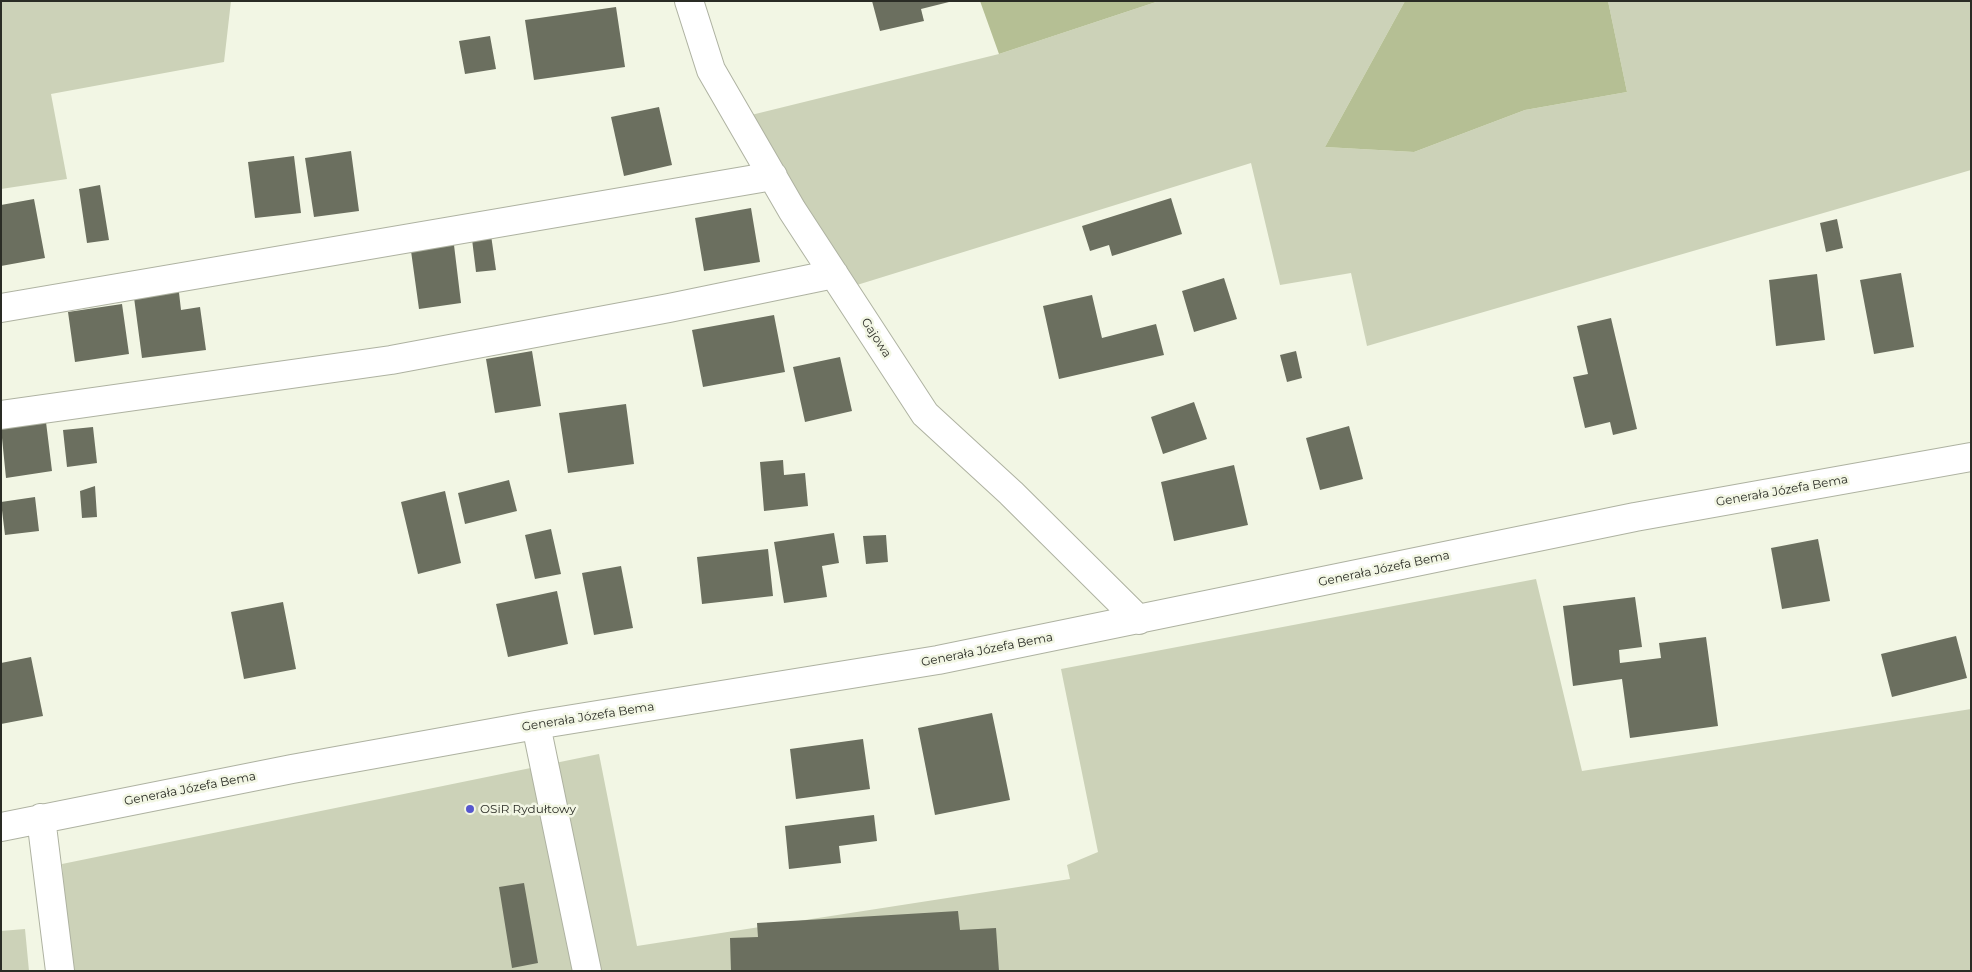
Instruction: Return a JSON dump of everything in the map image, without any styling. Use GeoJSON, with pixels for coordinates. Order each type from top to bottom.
{"type":"FeatureCollection","features":[{"type":"Feature","properties":{"kind":"street","name":"Gajowa"},"geometry":{"type":"LineString","coordinates":[[689,1],[711,70],[773,176],[925,414],[1011,494],[1139,620]]}},
{"type":"Feature","properties":{"kind":"street"},"geometry":{"type":"LineString","coordinates":[[1,308],[773,176]]}},
{"type":"Feature","properties":{"kind":"street"},"geometry":{"type":"LineString","coordinates":[[1,415],[391,360],[669,308],[834,274]]}},
{"type":"Feature","properties":{"kind":"street","name":"Generała Józefa Bema"},"geometry":{"type":"LineString","coordinates":[[1,827],[292,769],[536,725],[938,660],[1635,517],[1971,457]]}},
{"type":"Feature","properties":{"kind":"street"},"geometry":{"type":"LineString","coordinates":[[536,725],[587,971]]}},
{"type":"Feature","properties":{"kind":"street"},"geometry":{"type":"LineString","coordinates":[[41,818],[60,971]]}},
{"type":"Feature","properties":{"kind":"green space"},"geometry":{"type":"Polygon","coordinates":[[[1,1],[231,1],[224,62],[51,94],[67,179],[1,189],[1,1]]]}},
{"type":"Feature","properties":{"kind":"green space"},"geometry":{"type":"Polygon","coordinates":[[[980,1],[1159,1],[999,54],[980,1]]]}},
{"type":"Feature","properties":{"kind":"green space"},"geometry":{"type":"Polygon","coordinates":[[[1159,1],[1405,1],[1325,147],[1414,152],[1525,110],[1627,92],[1608,1],[1971,1],[1971,170],[1367,346],[1351,273],[1280,285],[1251,163],[844,289],[739,118],[999,54],[1159,1]]]}},
{"type":"Feature","properties":{"kind":"green space"},"geometry":{"type":"Polygon","coordinates":[[[1405,1],[1608,1],[1627,92],[1525,110],[1414,152],[1325,147],[1405,1]]]}},
{"type":"Feature","properties":{"kind":"green space"},"geometry":{"type":"Polygon","coordinates":[[[1536,579],[1582,771],[1971,709],[1971,971],[70,971],[62,864],[599,754],[637,946],[1070,879],[1067,865],[1098,852],[1061,669],[1536,579]]]}},
{"type":"Feature","properties":{"kind":"green space"},"geometry":{"type":"Polygon","coordinates":[[[25,929],[29,971],[1,971],[1,931],[25,929]]]}},
{"type":"Feature","properties":{"kind":"building"},"geometry":{"type":"Polygon","coordinates":[[[872,1],[949,2],[921,9],[924,21],[880,31],[872,1]]]}},
{"type":"Feature","properties":{"kind":"building"},"geometry":{"type":"Polygon","coordinates":[[[616,7],[625,67],[534,80],[525,20],[616,7]]]}},
{"type":"Feature","properties":{"kind":"building"},"geometry":{"type":"Polygon","coordinates":[[[490,36],[496,69],[465,74],[459,41],[490,36]]]}},
{"type":"Feature","properties":{"kind":"building"},"geometry":{"type":"Polygon","coordinates":[[[659,107],[672,165],[624,176],[611,117],[659,107]]]}},
{"type":"Feature","properties":{"kind":"building"},"geometry":{"type":"Polygon","coordinates":[[[351,151],[359,211],[314,217],[305,158],[351,151]]]}},
{"type":"Feature","properties":{"kind":"building"},"geometry":{"type":"Polygon","coordinates":[[[294,156],[301,213],[255,218],[248,162],[294,156]]]}},
{"type":"Feature","properties":{"kind":"building"},"geometry":{"type":"Polygon","coordinates":[[[100,185],[109,240],[87,243],[79,189],[100,185]]]}},
{"type":"Feature","properties":{"kind":"building"},"geometry":{"type":"Polygon","coordinates":[[[1171,198],[1182,234],[1112,256],[1109,245],[1090,251],[1082,226],[1171,198]]]}},
{"type":"Feature","properties":{"kind":"building"},"geometry":{"type":"Polygon","coordinates":[[[34,199],[45,258],[1,266],[1,205],[34,199]]]}},
{"type":"Feature","properties":{"kind":"building"},"geometry":{"type":"Polygon","coordinates":[[[751,208],[760,262],[704,271],[695,218],[751,208]]]}},
{"type":"Feature","properties":{"kind":"building"},"geometry":{"type":"Polygon","coordinates":[[[1837,219],[1843,248],[1826,252],[1820,223],[1837,219]]]}},
{"type":"Feature","properties":{"kind":"building"},"geometry":{"type":"Polygon","coordinates":[[[490,228],[496,270],[476,272],[471,231],[490,228]]]}},
{"type":"Feature","properties":{"kind":"building"},"geometry":{"type":"Polygon","coordinates":[[[454,245],[461,303],[419,309],[411,251],[454,245]]]}},
{"type":"Feature","properties":{"kind":"building"},"geometry":{"type":"Polygon","coordinates":[[[1901,273],[1914,347],[1874,354],[1860,280],[1901,273]]]}},
{"type":"Feature","properties":{"kind":"building"},"geometry":{"type":"Polygon","coordinates":[[[1817,274],[1825,340],[1776,346],[1769,280],[1817,274]]]}},
{"type":"Feature","properties":{"kind":"building"},"geometry":{"type":"Polygon","coordinates":[[[1224,278],[1237,319],[1194,332],[1182,291],[1224,278]]]}},
{"type":"Feature","properties":{"kind":"building"},"geometry":{"type":"Polygon","coordinates":[[[178,284],[181,310],[200,307],[206,350],[142,358],[133,290],[178,284]]]}},
{"type":"Feature","properties":{"kind":"building"},"geometry":{"type":"Polygon","coordinates":[[[1092,295],[1102,338],[1156,324],[1164,355],[1059,379],[1043,306],[1092,295]]]}},
{"type":"Feature","properties":{"kind":"building"},"geometry":{"type":"Polygon","coordinates":[[[122,304],[129,354],[75,362],[68,312],[122,304]]]}},
{"type":"Feature","properties":{"kind":"building"},"geometry":{"type":"Polygon","coordinates":[[[774,315],[785,372],[703,387],[692,330],[774,315]]]}},
{"type":"Feature","properties":{"kind":"building"},"geometry":{"type":"Polygon","coordinates":[[[1611,318],[1637,429],[1613,435],[1610,422],[1585,428],[1573,377],[1588,374],[1577,326],[1611,318]]]}},
{"type":"Feature","properties":{"kind":"building"},"geometry":{"type":"Polygon","coordinates":[[[532,351],[541,406],[495,413],[486,359],[532,351]]]}},
{"type":"Feature","properties":{"kind":"building"},"geometry":{"type":"Polygon","coordinates":[[[1296,351],[1302,378],[1287,382],[1280,355],[1296,351]]]}},
{"type":"Feature","properties":{"kind":"building"},"geometry":{"type":"Polygon","coordinates":[[[840,357],[852,411],[805,422],[793,367],[840,357]]]}},
{"type":"Feature","properties":{"kind":"building"},"geometry":{"type":"Polygon","coordinates":[[[1194,402],[1207,439],[1163,454],[1151,417],[1194,402]]]}},
{"type":"Feature","properties":{"kind":"building"},"geometry":{"type":"Polygon","coordinates":[[[626,404],[634,464],[568,473],[559,413],[626,404]]]}},
{"type":"Feature","properties":{"kind":"building"},"geometry":{"type":"Polygon","coordinates":[[[46,422],[52,471],[6,478],[1,428],[46,422]]]}},
{"type":"Feature","properties":{"kind":"building"},"geometry":{"type":"Polygon","coordinates":[[[1349,426],[1363,479],[1320,490],[1306,438],[1349,426]]]}},
{"type":"Feature","properties":{"kind":"building"},"geometry":{"type":"Polygon","coordinates":[[[93,427],[97,463],[67,467],[63,430],[93,427]]]}},
{"type":"Feature","properties":{"kind":"building"},"geometry":{"type":"Polygon","coordinates":[[[783,460],[784,475],[805,473],[808,506],[764,511],[760,462],[783,460]]]}},
{"type":"Feature","properties":{"kind":"building"},"geometry":{"type":"Polygon","coordinates":[[[1234,465],[1248,525],[1174,541],[1161,482],[1234,465]]]}},
{"type":"Feature","properties":{"kind":"building"},"geometry":{"type":"Polygon","coordinates":[[[509,480],[517,511],[465,524],[458,493],[509,480]]]}},
{"type":"Feature","properties":{"kind":"building"},"geometry":{"type":"Polygon","coordinates":[[[95,486],[97,517],[82,518],[80,491],[95,486]]]}},
{"type":"Feature","properties":{"kind":"building"},"geometry":{"type":"Polygon","coordinates":[[[445,491],[461,563],[418,574],[401,502],[445,491]]]}},
{"type":"Feature","properties":{"kind":"building"},"geometry":{"type":"Polygon","coordinates":[[[35,497],[39,531],[5,535],[1,502],[35,497]]]}},
{"type":"Feature","properties":{"kind":"building"},"geometry":{"type":"Polygon","coordinates":[[[551,529],[561,574],[535,579],[525,535],[551,529]]]}},
{"type":"Feature","properties":{"kind":"building"},"geometry":{"type":"Polygon","coordinates":[[[834,533],[839,563],[822,566],[827,597],[784,603],[774,542],[834,533]]]}},
{"type":"Feature","properties":{"kind":"building"},"geometry":{"type":"Polygon","coordinates":[[[886,535],[888,562],[866,564],[863,536],[886,535]]]}},
{"type":"Feature","properties":{"kind":"building"},"geometry":{"type":"Polygon","coordinates":[[[1818,539],[1830,601],[1782,609],[1771,548],[1818,539]]]}},
{"type":"Feature","properties":{"kind":"building"},"geometry":{"type":"Polygon","coordinates":[[[768,549],[773,596],[702,604],[697,557],[768,549]]]}},
{"type":"Feature","properties":{"kind":"building"},"geometry":{"type":"Polygon","coordinates":[[[621,566],[633,628],[594,635],[582,573],[621,566]]]}},
{"type":"Feature","properties":{"kind":"building"},"geometry":{"type":"Polygon","coordinates":[[[557,591],[568,644],[508,657],[496,604],[557,591]]]}},
{"type":"Feature","properties":{"kind":"building"},"geometry":{"type":"Polygon","coordinates":[[[1635,597],[1642,647],[1619,650],[1620,663],[1661,658],[1659,643],[1706,637],[1718,726],[1630,738],[1622,679],[1573,686],[1563,606],[1635,597]]]}},
{"type":"Feature","properties":{"kind":"building"},"geometry":{"type":"Polygon","coordinates":[[[283,602],[296,669],[244,679],[231,612],[283,602]]]}},
{"type":"Feature","properties":{"kind":"building"},"geometry":{"type":"Polygon","coordinates":[[[1956,636],[1967,678],[1892,697],[1881,654],[1956,636]]]}},
{"type":"Feature","properties":{"kind":"building"},"geometry":{"type":"Polygon","coordinates":[[[31,657],[43,716],[1,724],[1,663],[31,657]]]}},
{"type":"Feature","properties":{"kind":"building"},"geometry":{"type":"Polygon","coordinates":[[[992,713],[1010,800],[935,815],[918,728],[992,713]]]}},
{"type":"Feature","properties":{"kind":"building"},"geometry":{"type":"Polygon","coordinates":[[[863,739],[870,789],[796,799],[790,749],[863,739]]]}},
{"type":"Feature","properties":{"kind":"building"},"geometry":{"type":"Polygon","coordinates":[[[874,815],[877,841],[839,846],[841,863],[789,869],[785,826],[874,815]]]}},
{"type":"Feature","properties":{"kind":"building"},"geometry":{"type":"Polygon","coordinates":[[[524,883],[538,963],[512,968],[499,887],[524,883]]]}},
{"type":"Feature","properties":{"kind":"building"},"geometry":{"type":"Polygon","coordinates":[[[958,911],[960,930],[996,928],[999,971],[731,971],[730,938],[758,937],[757,923],[958,911]]]}},
{"type":"Feature","properties":{"kind":"place","name":"OSiR Rydułtowy"},"geometry":{"type":"Point","coordinates":[470,809]}}]}
